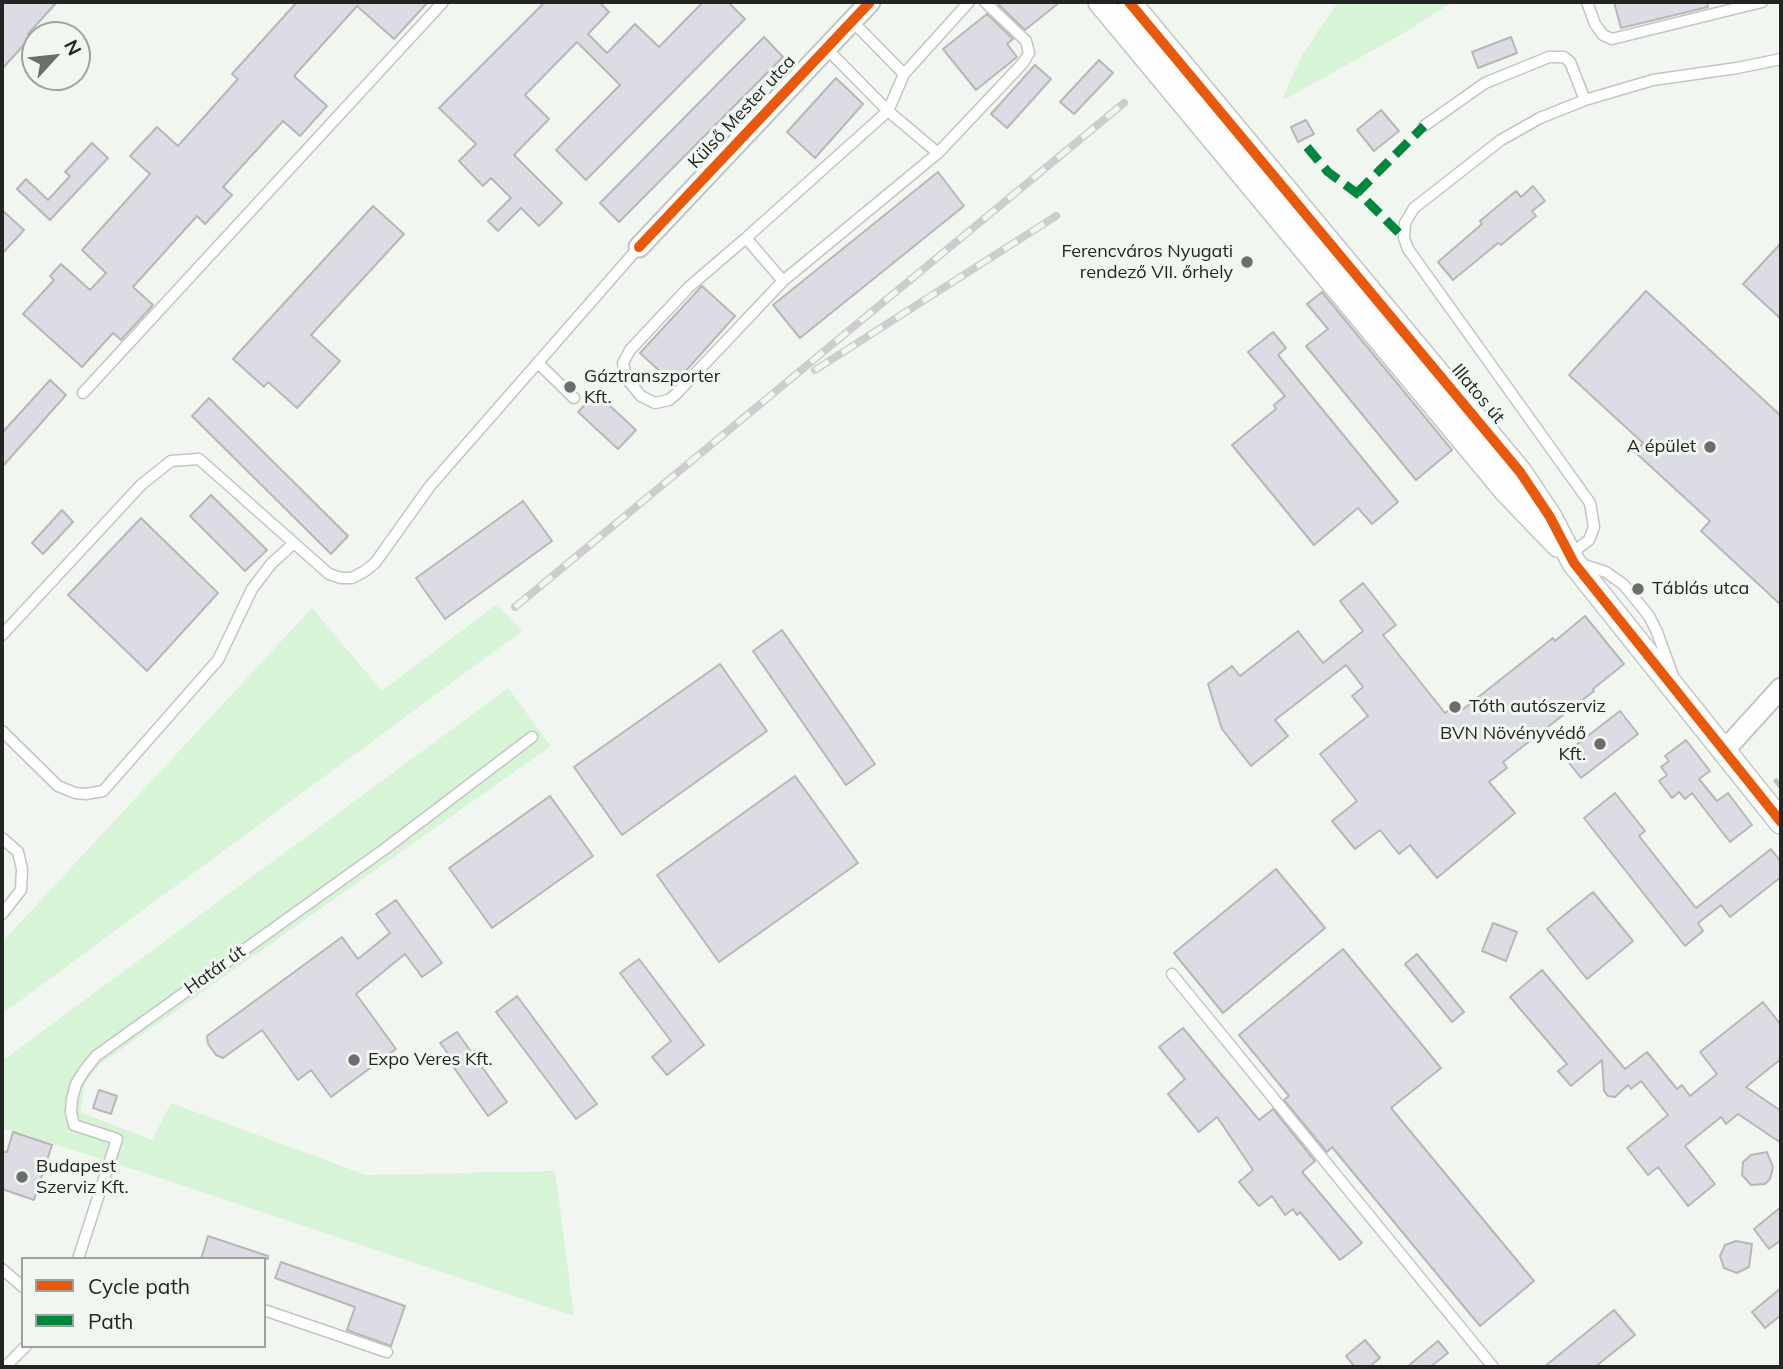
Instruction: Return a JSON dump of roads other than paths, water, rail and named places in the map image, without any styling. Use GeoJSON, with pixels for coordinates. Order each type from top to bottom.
{"type":"FeatureCollection","features":[{"type":"Feature","properties":{"kind":"street","name":"Külső Mester utca"},"geometry":{"type":"LineString","coordinates":[[639,247],[870,2]]}},
{"type":"Feature","properties":{"kind":"street","name":"Illatos út"},"geometry":{"type":"LineString","coordinates":[[1100,2],[1506,491],[1536,525],[1572,559],[1781,822]]}},
{"type":"Feature","properties":{"kind":"street","name":"Illatos út"},"geometry":{"type":"LineString","coordinates":[[1129,2],[1520,472],[1550,517],[1572,559]]}},
{"type":"Feature","properties":{"kind":"street"},"geometry":{"type":"LineString","coordinates":[[1723,752],[1781,688]]}},
{"type":"Feature","properties":{"kind":"lane"},"geometry":{"type":"LineString","coordinates":[[83,393],[443,2]]}},
{"type":"Feature","properties":{"kind":"lane"},"geometry":{"type":"LineString","coordinates":[[969,2],[904,74],[888,111],[689,287],[630,350],[623,363],[627,379],[641,396],[655,403],[668,400],[676,394],[783,281],[937,153],[1023,63],[1029,53],[1026,41],[985,2]]}},
{"type":"Feature","properties":{"kind":"lane"},"geometry":{"type":"LineString","coordinates":[[1587,2],[1595,24],[1603,35],[1612,39],[1762,2]]}},
{"type":"Feature","properties":{"kind":"lane"},"geometry":{"type":"LineString","coordinates":[[852,21],[904,74]]}},
{"type":"Feature","properties":{"kind":"lane"},"geometry":{"type":"LineString","coordinates":[[826,48],[888,111],[937,153]]}},
{"type":"Feature","properties":{"kind":"lane"},"geometry":{"type":"LineString","coordinates":[[1423,126],[1485,83],[1549,57],[1564,57],[1570,62],[1585,100]]}},
{"type":"Feature","properties":{"kind":"lane"},"geometry":{"type":"LineString","coordinates":[[1572,559],[1588,540],[1594,527],[1590,503],[1408,249],[1404,238],[1405,223],[1414,208],[1501,141],[1540,118],[1585,100],[1653,80],[1781,59]]}},
{"type":"Feature","properties":{"kind":"lane"},"geometry":{"type":"LineString","coordinates":[[746,238],[783,281]]}},
{"type":"Feature","properties":{"kind":"lane"},"geometry":{"type":"LineString","coordinates":[[2,635],[141,485],[171,461],[200,459],[329,574],[352,578],[365,571],[375,564],[430,486],[639,247]]}},
{"type":"Feature","properties":{"kind":"lane"},"geometry":{"type":"LineString","coordinates":[[538,363],[574,398]]}},
{"type":"Feature","properties":{"kind":"lane"},"geometry":{"type":"LineString","coordinates":[[2,731],[58,786],[75,793],[103,791],[218,660],[252,589],[271,564],[294,543]]}},
{"type":"Feature","properties":{"kind":"lane","name":"Határ út"},"geometry":{"type":"LineString","coordinates":[[79,1257],[117,1139],[74,1125],[72,1099],[84,1071],[96,1056],[386,848],[532,737]]}},
{"type":"Feature","properties":{"kind":"lane"},"geometry":{"type":"LineString","coordinates":[[2,838],[19,852],[22,869],[21,890],[2,914]]}},
{"type":"Feature","properties":{"kind":"lane"},"geometry":{"type":"LineString","coordinates":[[1172,974],[1493,1367]]}},
{"type":"Feature","properties":{"kind":"lane"},"geometry":{"type":"LineString","coordinates":[[2,1269],[21,1285]]}},
{"type":"Feature","properties":{"kind":"lane"},"geometry":{"type":"LineString","coordinates":[[266,1311],[387,1352]]}},
{"type":"Feature","properties":{"kind":"lane"},"geometry":{"type":"LineString","coordinates":[[5,1367],[24,1348]]}},
{"type":"Feature","properties":{"kind":"waterway"},"geometry":{"type":"LineString","coordinates":[[1776,781],[1781,787]]}},
{"type":"Feature","properties":{"kind":"railway"},"geometry":{"type":"LineString","coordinates":[[515,607],[1124,103]]}},
{"type":"Feature","properties":{"kind":"railway"},"geometry":{"type":"LineString","coordinates":[[815,370],[1056,216]]}},
{"type":"Feature","properties":{"kind":"place","name":"Ferencváros Nyugati rendező VII. őrhely"},"geometry":{"type":"Point","coordinates":[1247,262]}},
{"type":"Feature","properties":{"kind":"place","name":"Gáztranszporter Kft."},"geometry":{"type":"Point","coordinates":[570,387]}},
{"type":"Feature","properties":{"kind":"place","name":"A épület"},"geometry":{"type":"Point","coordinates":[1710,447]}},
{"type":"Feature","properties":{"kind":"place","name":"Táblás utca"},"geometry":{"type":"Point","coordinates":[1638,589]}},
{"type":"Feature","properties":{"kind":"place","name":"Tóth autószerviz"},"geometry":{"type":"Point","coordinates":[1455,707]}},
{"type":"Feature","properties":{"kind":"place","name":"BVN Növényvédő Kft."},"geometry":{"type":"Point","coordinates":[1600,744]}},
{"type":"Feature","properties":{"kind":"place","name":"Expo Veres Kft."},"geometry":{"type":"Point","coordinates":[354,1060]}},
{"type":"Feature","properties":{"kind":"place","name":"Budapest Szerviz Kft."},"geometry":{"type":"Point","coordinates":[22,1177]}}]}
